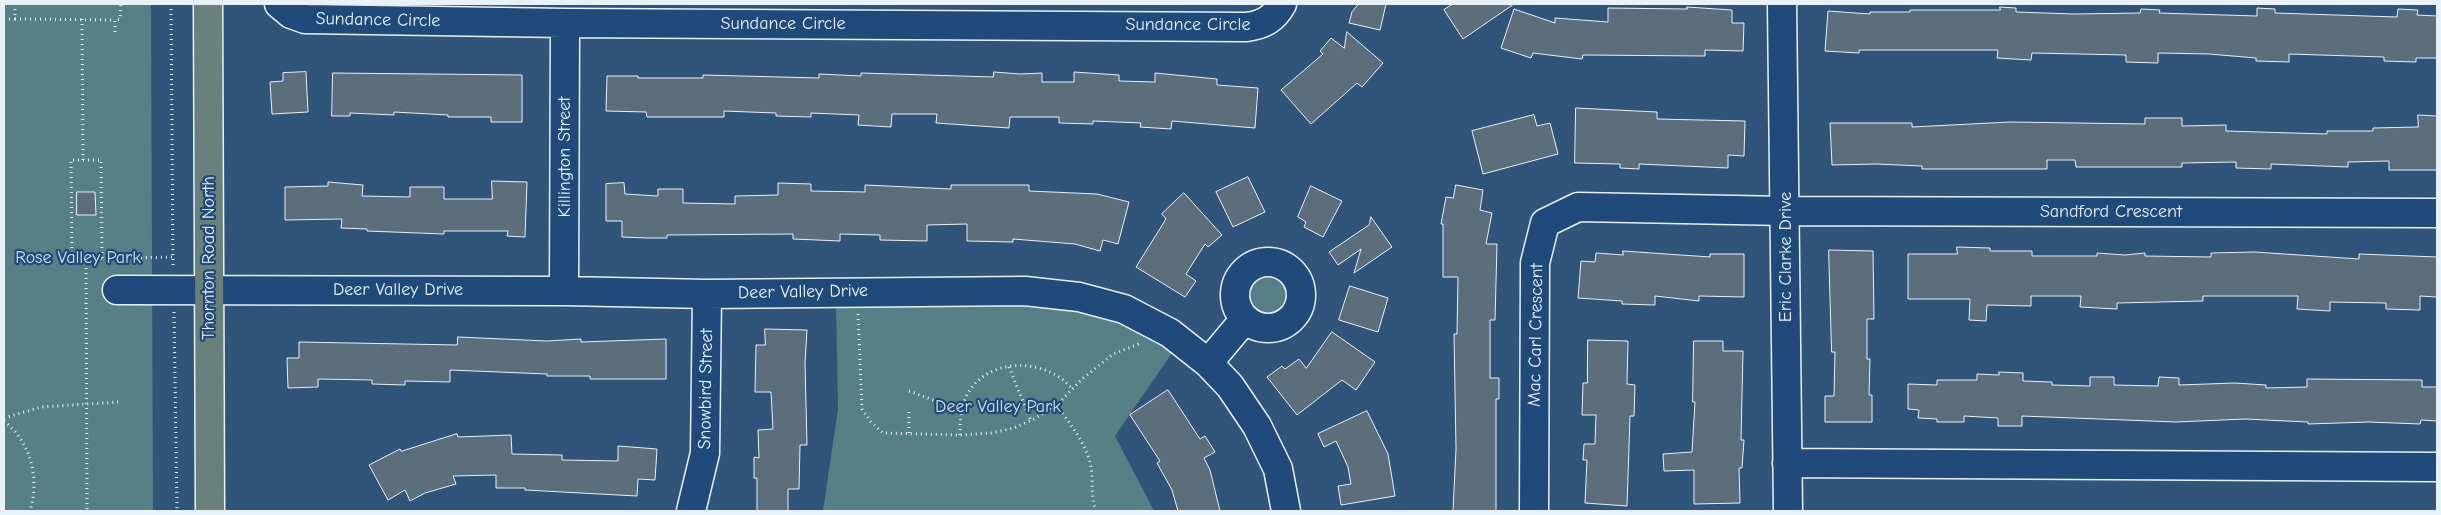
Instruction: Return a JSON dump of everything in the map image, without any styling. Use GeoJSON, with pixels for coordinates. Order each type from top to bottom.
{"type":"FeatureCollection","features":[{"type":"Feature","properties":{"kind":"main road","name":"Thornton Road North"},"geometry":{"type":"LineString","coordinates":[[208,4],[210,511]]}},
{"type":"Feature","properties":{"kind":"street","name":"Sundance Circle"},"geometry":{"type":"LineString","coordinates":[[279,4],[291,14],[305,19],[565,23],[1246,27],[1265,23],[1274,16],[1282,4]]}},
{"type":"Feature","properties":{"kind":"street","name":"Eric Clarke Drive"},"geometry":{"type":"LineString","coordinates":[[1782,4],[1786,210],[1788,511]]}},
{"type":"Feature","properties":{"kind":"street","name":"Killington Street"},"geometry":{"type":"LineString","coordinates":[[564,291],[565,23]]}},
{"type":"Feature","properties":{"kind":"street","name":"Mac Carl Crescent"},"geometry":{"type":"LineString","coordinates":[[1534,511],[1535,263],[1545,223],[1578,207],[1786,210]]}},
{"type":"Feature","properties":{"kind":"street","name":"Sandford Crescent"},"geometry":{"type":"LineString","coordinates":[[1786,210],[2437,213]]}},
{"type":"Feature","properties":{"kind":"street","name":"Deer Valley Drive"},"geometry":{"type":"LineString","coordinates":[[117,290],[564,291],[707,294],[856,291],[1025,291],[1079,297],[1124,309],[1170,333],[1208,363],[1230,386],[1257,426],[1278,469],[1286,511]]}},
{"type":"Feature","properties":{"kind":"street","name":"Snowbird Street"},"geometry":{"type":"LineString","coordinates":[[691,511],[706,445],[707,294]]}},
{"type":"Feature","properties":{"kind":"street"},"geometry":{"type":"LineString","coordinates":[[1208,363],[1245,319]]}},
{"type":"Feature","properties":{"kind":"street"},"geometry":{"type":"LineString","coordinates":[[1787,463],[2437,466]]}},
{"type":"Feature","properties":{"kind":"path"},"geometry":{"type":"LineString","coordinates":[[15,4],[15,19]]}},
{"type":"Feature","properties":{"kind":"path"},"geometry":{"type":"LineString","coordinates":[[4,20],[115,20],[120,19],[121,4]]}},
{"type":"Feature","properties":{"kind":"path"},"geometry":{"type":"LineString","coordinates":[[171,4],[173,271]]}},
{"type":"Feature","properties":{"kind":"path"},"geometry":{"type":"LineString","coordinates":[[82,19],[84,160]]}},
{"type":"Feature","properties":{"kind":"path"},"geometry":{"type":"LineString","coordinates":[[115,20],[115,32]]}},
{"type":"Feature","properties":{"kind":"path"},"geometry":{"type":"LineString","coordinates":[[102,258],[101,160],[71,160],[72,258],[102,258],[173,257]]}},
{"type":"Feature","properties":{"kind":"path"},"geometry":{"type":"LineString","coordinates":[[86,258],[87,511]]}},
{"type":"Feature","properties":{"kind":"path"},"geometry":{"type":"LineString","coordinates":[[856,291],[862,409],[871,422],[883,433],[960,435],[999,432],[1031,421],[1057,405],[1072,389],[1113,354],[1170,333]]}},
{"type":"Feature","properties":{"kind":"path"},"geometry":{"type":"LineString","coordinates":[[174,302],[177,511]]}},
{"type":"Feature","properties":{"kind":"path"},"geometry":{"type":"LineString","coordinates":[[960,435],[962,411],[970,390],[995,371],[1028,365],[1056,375],[1072,389]]}},
{"type":"Feature","properties":{"kind":"path"},"geometry":{"type":"LineString","coordinates":[[1009,367],[1031,421]]}},
{"type":"Feature","properties":{"kind":"path"},"geometry":{"type":"LineString","coordinates":[[909,391],[962,411]]}},
{"type":"Feature","properties":{"kind":"path"},"geometry":{"type":"LineString","coordinates":[[30,511],[34,484],[32,464],[26,447],[15,429],[4,419],[41,407],[87,402],[119,402]]}},
{"type":"Feature","properties":{"kind":"path"},"geometry":{"type":"LineString","coordinates":[[1057,405],[1087,454],[1090,463],[1092,499],[1096,511]]}},
{"type":"Feature","properties":{"kind":"path"},"geometry":{"type":"LineString","coordinates":[[909,412],[909,433]]}},
{"type":"Feature","properties":{"kind":"green space","name":"Rose Valley Park"},"geometry":{"type":"Polygon","coordinates":[[[4,4],[151,4],[153,511],[4,511],[4,4]]]}},
{"type":"Feature","properties":{"kind":"green space"},"geometry":{"type":"Polygon","coordinates":[[[1268,270],[1277,272],[1285,277],[1290,285],[1292,294],[1290,303],[1285,311],[1277,316],[1268,318],[1259,316],[1251,311],[1246,303],[1244,294],[1246,285],[1251,277],[1259,272],[1268,270]]]}},
{"type":"Feature","properties":{"kind":"green space","name":"Deer Valley Park"},"geometry":{"type":"Polygon","coordinates":[[[836,303],[1034,303],[1093,312],[1123,322],[1174,350],[1115,436],[1154,511],[823,511],[838,409],[836,303]]]}},
{"type":"Feature","properties":{"kind":"building"},"geometry":{"type":"Polygon","coordinates":[[[1359,4],[1386,4],[1380,30],[1349,23],[1352,12],[1359,4]]]}},
{"type":"Feature","properties":{"kind":"building"},"geometry":{"type":"Polygon","coordinates":[[[1453,4],[1514,4],[1463,39],[1444,10],[1453,4]]]}},
{"type":"Feature","properties":{"kind":"building"},"geometry":{"type":"Polygon","coordinates":[[[1687,7],[1732,10],[1732,23],[1744,23],[1743,51],[1705,50],[1705,56],[1583,55],[1582,59],[1533,53],[1531,58],[1501,48],[1514,9],[1555,23],[1555,18],[1608,22],[1608,8],[1687,9],[1687,7]]]}},
{"type":"Feature","properties":{"kind":"building"},"geometry":{"type":"Polygon","coordinates":[[[2000,7],[2016,8],[2016,12],[2074,14],[2140,13],[2141,9],[2160,10],[2159,13],[2257,16],[2257,8],[2275,9],[2275,13],[2397,17],[2398,9],[2418,10],[2417,15],[2437,16],[2437,58],[2416,58],[2416,62],[2384,61],[2384,57],[2289,54],[2289,62],[2256,61],[2256,58],[2209,54],[2158,53],[2158,63],[2126,62],[2126,55],[2032,53],[2031,60],[1997,58],[1998,50],[1859,50],[1859,53],[1825,51],[1828,11],[1870,14],[1870,12],[1910,12],[1910,10],[2000,10],[2000,7]]]}},
{"type":"Feature","properties":{"kind":"building"},"geometry":{"type":"Polygon","coordinates":[[[1347,32],[1383,63],[1362,87],[1357,83],[1311,124],[1281,90],[1323,54],[1320,51],[1331,38],[1344,48],[1347,32]]]}},
{"type":"Feature","properties":{"kind":"building"},"geometry":{"type":"Polygon","coordinates":[[[306,72],[308,112],[272,114],[270,82],[283,81],[283,73],[306,72]]]}},
{"type":"Feature","properties":{"kind":"building"},"geometry":{"type":"Polygon","coordinates":[[[994,72],[1042,73],[1042,82],[1074,82],[1074,72],[1119,75],[1119,81],[1155,82],[1155,73],[1217,79],[1217,85],[1258,88],[1255,128],[1172,121],[1171,129],[1140,127],[1141,123],[1093,121],[1093,124],[1059,123],[1059,117],[1010,117],[1009,128],[936,123],[937,114],[892,114],[891,127],[858,125],[859,115],[811,113],[811,117],[776,116],[776,113],[724,111],[724,117],[647,117],[646,112],[606,111],[607,76],[703,78],[703,75],[819,78],[819,74],[861,76],[861,73],[993,77],[994,72]]]}},
{"type":"Feature","properties":{"kind":"building"},"geometry":{"type":"Polygon","coordinates":[[[333,73],[522,75],[522,122],[491,122],[491,117],[448,117],[448,115],[394,112],[394,115],[350,113],[350,116],[332,116],[333,73]]]}},
{"type":"Feature","properties":{"kind":"building"},"geometry":{"type":"Polygon","coordinates":[[[1576,108],[1657,112],[1657,119],[1745,121],[1744,156],[1728,155],[1728,168],[1639,164],[1639,169],[1620,168],[1620,164],[1575,163],[1576,108]]]}},
{"type":"Feature","properties":{"kind":"building"},"geometry":{"type":"Polygon","coordinates":[[[1534,115],[1537,126],[1550,123],[1558,154],[1483,174],[1472,131],[1534,115]]]}},
{"type":"Feature","properties":{"kind":"building"},"geometry":{"type":"Polygon","coordinates":[[[2418,115],[2437,116],[2437,170],[2389,170],[2389,161],[2348,162],[2348,167],[2271,164],[2271,169],[2236,168],[2236,162],[2182,163],[2182,167],[2076,167],[2075,160],[2047,160],[2047,169],[1922,169],[1922,166],[1832,165],[1830,123],[1912,123],[1912,127],[2010,122],[2145,124],[2145,118],[2182,118],[2182,126],[2226,125],[2226,131],[2327,134],[2327,131],[2373,131],[2373,128],[2418,127],[2418,115]]]}},
{"type":"Feature","properties":{"kind":"building"},"geometry":{"type":"Polygon","coordinates":[[[1248,177],[1265,212],[1233,227],[1216,192],[1248,177]]]}},
{"type":"Feature","properties":{"kind":"building"},"geometry":{"type":"Polygon","coordinates":[[[492,181],[527,182],[525,237],[507,236],[508,231],[444,231],[444,234],[367,231],[367,229],[341,228],[342,219],[285,220],[285,187],[328,186],[328,182],[363,185],[362,196],[410,197],[410,187],[444,187],[444,199],[492,199],[492,181]]]}},
{"type":"Feature","properties":{"kind":"building"},"geometry":{"type":"Polygon","coordinates":[[[624,183],[625,194],[658,196],[658,189],[683,189],[683,203],[735,204],[735,196],[778,195],[778,183],[811,184],[811,191],[865,192],[865,185],[951,189],[951,185],[1029,185],[1029,191],[1097,194],[1129,202],[1118,244],[1103,240],[1100,251],[1075,244],[1013,239],[1013,242],[967,241],[967,224],[927,225],[927,241],[880,240],[880,235],[840,234],[840,241],[793,239],[793,234],[667,235],[667,238],[646,238],[622,237],[622,221],[606,221],[606,184],[624,183]]]}},
{"type":"Feature","properties":{"kind":"building"},"geometry":{"type":"Polygon","coordinates":[[[1456,185],[1483,190],[1480,210],[1492,213],[1486,244],[1497,244],[1495,320],[1490,320],[1490,378],[1499,378],[1499,399],[1496,399],[1496,511],[1453,511],[1456,449],[1454,334],[1457,334],[1458,277],[1443,277],[1443,224],[1441,224],[1446,197],[1453,198],[1456,185]]]}},
{"type":"Feature","properties":{"kind":"building"},"geometry":{"type":"Polygon","coordinates":[[[1311,186],[1342,201],[1323,237],[1304,227],[1306,222],[1298,217],[1311,186]]]}},
{"type":"Feature","properties":{"kind":"building"},"geometry":{"type":"Polygon","coordinates":[[[77,192],[95,192],[96,215],[77,215],[77,192]]]}},
{"type":"Feature","properties":{"kind":"building"},"geometry":{"type":"Polygon","coordinates":[[[1184,193],[1222,235],[1208,247],[1205,244],[1186,274],[1196,281],[1185,297],[1136,267],[1166,219],[1162,214],[1184,193]]]}},
{"type":"Feature","properties":{"kind":"building"},"geometry":{"type":"Polygon","coordinates":[[[1371,217],[1392,247],[1354,273],[1361,249],[1338,265],[1329,252],[1369,225],[1371,217]]]}},
{"type":"Feature","properties":{"kind":"building"},"geometry":{"type":"Polygon","coordinates":[[[1957,247],[1990,248],[1990,251],[2032,251],[2032,256],[2097,256],[2097,253],[2125,255],[2145,253],[2145,256],[2211,257],[2211,253],[2255,252],[2359,259],[2359,254],[2437,257],[2437,297],[2420,296],[2420,310],[2386,309],[2386,303],[2330,302],[2330,311],[2297,309],[2298,296],[2203,296],[2203,301],[2117,303],[2117,309],[2080,307],[2081,296],[2031,296],[2031,306],[1987,305],[1986,321],[1969,320],[1970,299],[1908,299],[1908,254],[1957,254],[1957,247]]]}},
{"type":"Feature","properties":{"kind":"building"},"geometry":{"type":"Polygon","coordinates":[[[1829,250],[1873,251],[1874,319],[1867,319],[1867,359],[1870,359],[1869,395],[1872,395],[1872,422],[1825,422],[1825,396],[1834,396],[1835,352],[1832,352],[1829,250]]]}},
{"type":"Feature","properties":{"kind":"building"},"geometry":{"type":"Polygon","coordinates":[[[1623,251],[1710,257],[1710,254],[1744,254],[1744,297],[1699,296],[1699,301],[1655,296],[1655,305],[1622,304],[1622,301],[1578,298],[1581,261],[1595,262],[1596,253],[1623,255],[1623,251]]]}},
{"type":"Feature","properties":{"kind":"building"},"geometry":{"type":"Polygon","coordinates":[[[1350,286],[1388,298],[1378,332],[1339,320],[1350,286]]]}},
{"type":"Feature","properties":{"kind":"building"},"geometry":{"type":"Polygon","coordinates":[[[765,329],[807,330],[805,363],[807,445],[800,445],[799,489],[788,489],[788,511],[757,511],[757,478],[754,478],[754,457],[759,458],[758,430],[773,429],[771,392],[755,392],[756,345],[765,345],[765,329]]]}},
{"type":"Feature","properties":{"kind":"building"},"geometry":{"type":"Polygon","coordinates":[[[1332,332],[1375,362],[1356,390],[1342,380],[1297,415],[1267,377],[1282,366],[1285,369],[1299,359],[1306,368],[1332,332]]]}},
{"type":"Feature","properties":{"kind":"building"},"geometry":{"type":"Polygon","coordinates":[[[458,337],[547,341],[581,339],[581,342],[666,339],[666,379],[590,379],[590,376],[547,376],[547,374],[450,370],[450,382],[405,381],[405,385],[372,384],[372,380],[318,379],[318,387],[288,388],[287,358],[299,358],[299,342],[457,345],[458,337]]]}},
{"type":"Feature","properties":{"kind":"building"},"geometry":{"type":"Polygon","coordinates":[[[1588,340],[1628,341],[1627,384],[1635,385],[1634,416],[1630,416],[1627,506],[1585,503],[1587,460],[1583,460],[1584,444],[1595,444],[1596,415],[1582,415],[1583,383],[1587,383],[1588,340]]]}},
{"type":"Feature","properties":{"kind":"building"},"geometry":{"type":"Polygon","coordinates":[[[1694,341],[1723,341],[1723,351],[1743,351],[1741,440],[1744,440],[1742,468],[1739,468],[1740,503],[1694,504],[1694,470],[1664,471],[1663,454],[1692,452],[1695,402],[1693,402],[1694,341]]]}},
{"type":"Feature","properties":{"kind":"building"},"geometry":{"type":"Polygon","coordinates":[[[1999,372],[2023,373],[2023,381],[2052,382],[2052,385],[2090,386],[2090,377],[2114,377],[2114,385],[2158,386],[2159,377],[2179,378],[2179,385],[2235,383],[2266,385],[2266,388],[2307,387],[2307,379],[2422,380],[2422,387],[2437,387],[2437,421],[2421,420],[2420,424],[2369,422],[2308,424],[2308,422],[2245,419],[2176,422],[2022,416],[2022,426],[1998,426],[1998,418],[1964,416],[1964,422],[1937,422],[1937,419],[1918,418],[1919,410],[1908,409],[1908,384],[1937,385],[1937,380],[1977,380],[1977,374],[1999,375],[1999,372]]]}},
{"type":"Feature","properties":{"kind":"building"},"geometry":{"type":"Polygon","coordinates":[[[1168,390],[1200,439],[1205,436],[1215,452],[1204,458],[1210,470],[1220,511],[1178,511],[1172,490],[1157,463],[1160,461],[1130,415],[1168,390]]]}},
{"type":"Feature","properties":{"kind":"building"},"geometry":{"type":"Polygon","coordinates":[[[1367,411],[1388,454],[1395,496],[1341,505],[1338,486],[1351,484],[1348,467],[1336,441],[1324,447],[1318,434],[1367,411]]]}},
{"type":"Feature","properties":{"kind":"building"},"geometry":{"type":"Polygon","coordinates":[[[457,434],[458,437],[511,435],[512,454],[562,455],[562,460],[618,461],[618,446],[657,449],[655,480],[638,479],[637,496],[525,490],[525,488],[496,488],[496,475],[453,476],[456,484],[425,493],[410,501],[405,490],[388,500],[369,465],[400,449],[401,451],[457,434]]]}}]}
